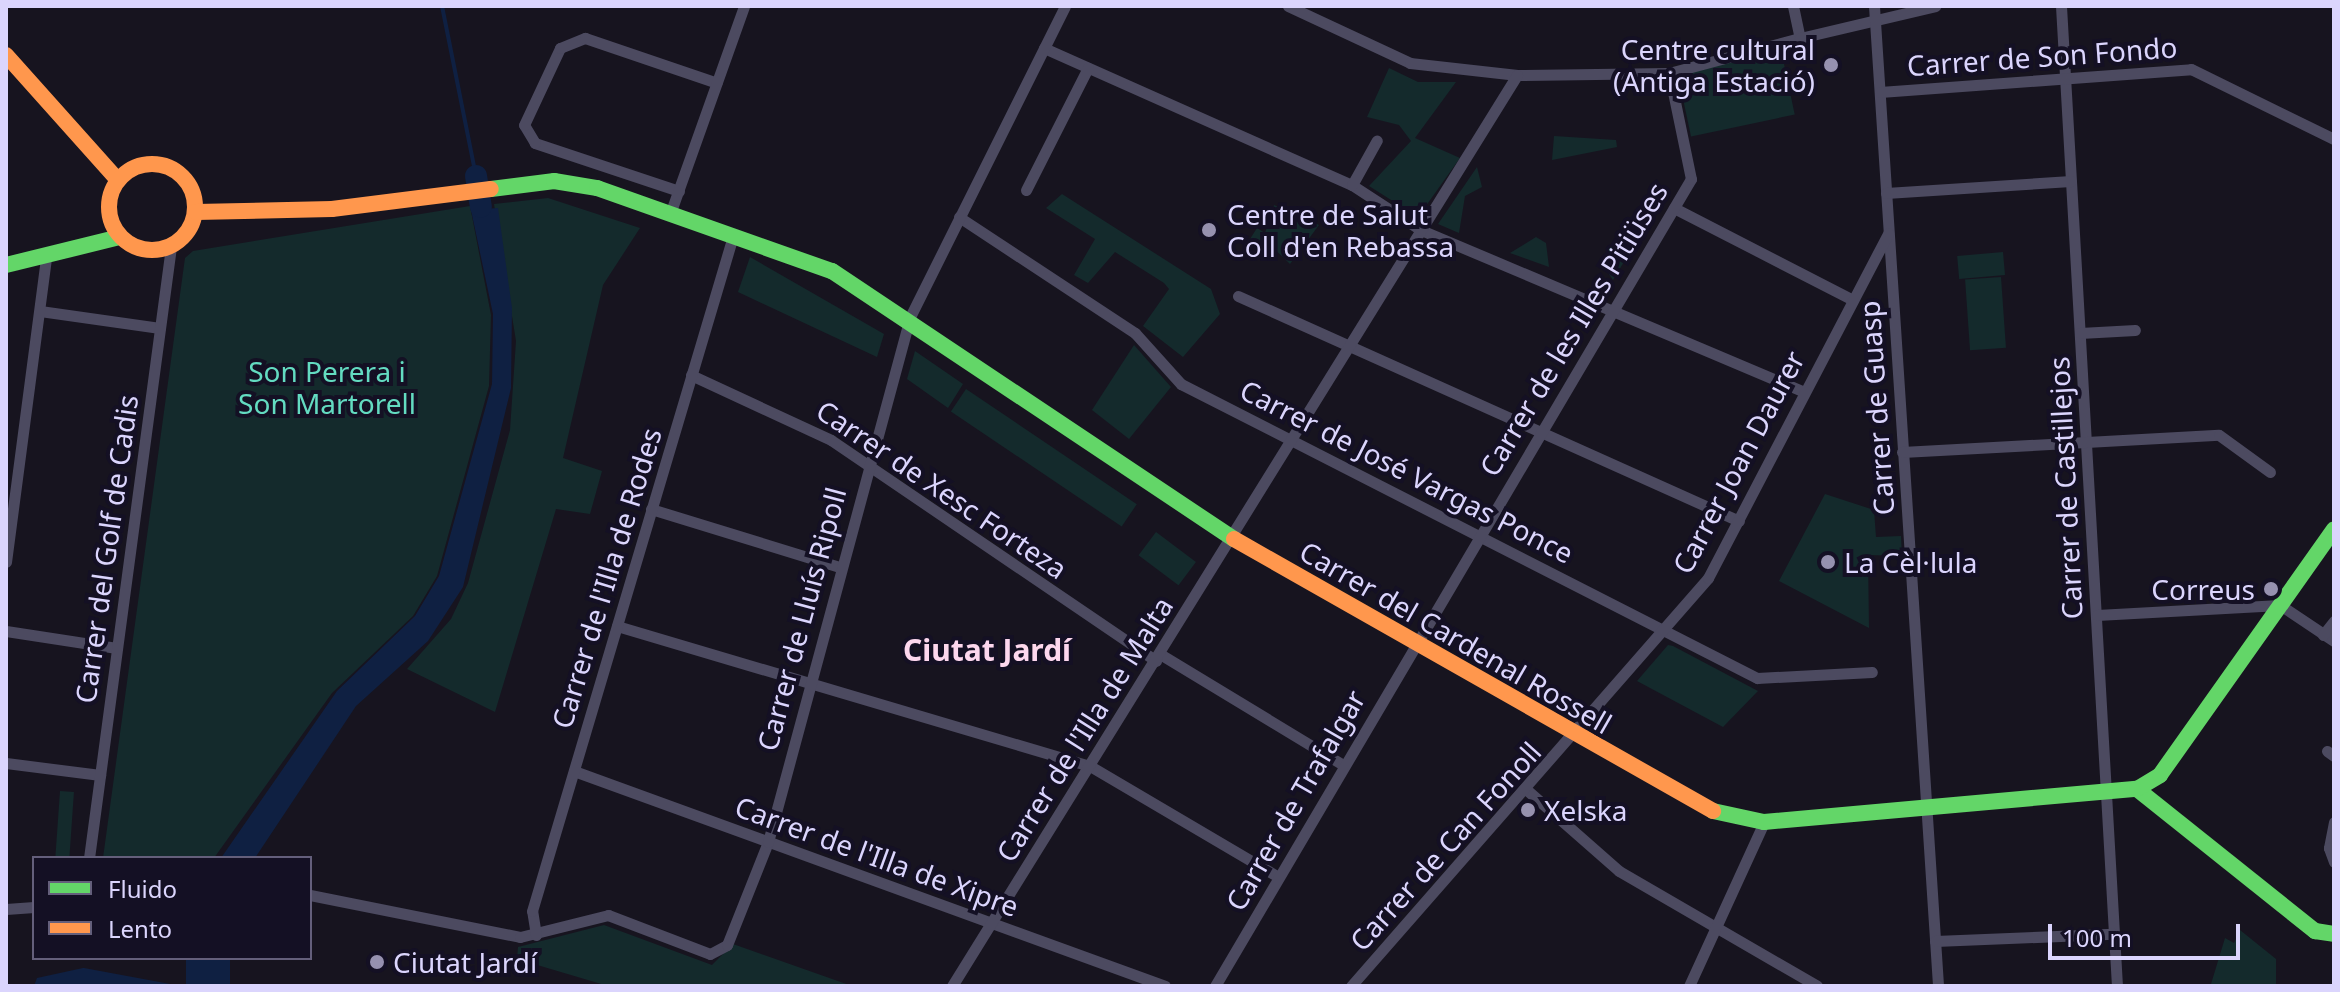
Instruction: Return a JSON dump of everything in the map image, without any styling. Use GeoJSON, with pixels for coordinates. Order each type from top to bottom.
{"type":"FeatureCollection","features":[{"type":"Feature","properties":{"kind":"street"},"geometry":{"type":"LineString","coordinates":[[670,214],[744,6]]}},
{"type":"Feature","properties":{"kind":"street","name":"Carrer de Lluís Ripoll"},"geometry":{"type":"LineString","coordinates":[[536,935],[608,915],[710,954],[727,945],[768,842],[865,467],[910,317],[1065,6]]}},
{"type":"Feature","properties":{"kind":"street"},"geometry":{"type":"LineString","coordinates":[[1288,6],[1410,63],[1517,75],[1669,73],[1935,6]]}},
{"type":"Feature","properties":{"kind":"street"},"geometry":{"type":"LineString","coordinates":[[1793,6],[1800,38]]}},
{"type":"Feature","properties":{"kind":"street","name":"Carrer de Guasp"},"geometry":{"type":"LineString","coordinates":[[1874,6],[1938,986]]}},
{"type":"Feature","properties":{"kind":"street","name":"Carrer de Castillejos"},"geometry":{"type":"LineString","coordinates":[[2061,6],[2097,615],[2103,793],[2117,986]]}},
{"type":"Feature","properties":{"kind":"street"},"geometry":{"type":"LineString","coordinates":[[679,191],[535,143],[524,125],[560,48],[585,38],[717,83]]}},
{"type":"Feature","properties":{"kind":"street"},"geometry":{"type":"LineString","coordinates":[[1044,48],[1352,185],[1421,230],[1803,391]]}},
{"type":"Feature","properties":{"kind":"street"},"geometry":{"type":"LineString","coordinates":[[6,55],[117,179]]}},
{"type":"Feature","properties":{"kind":"street"},"geometry":{"type":"LineString","coordinates":[[1026,190],[1088,68]]}},
{"type":"Feature","properties":{"kind":"street","name":"Carrer de Son Fondo"},"geometry":{"type":"LineString","coordinates":[[1880,92],[2191,69],[2334,139]]}},
{"type":"Feature","properties":{"kind":"street","name":"Carrer de les Illes Pitiüses"},"geometry":{"type":"LineString","coordinates":[[1418,638],[1691,179],[1669,73]]}},
{"type":"Feature","properties":{"kind":"street","name":"Carrer de l'Illa de Malta"},"geometry":{"type":"LineString","coordinates":[[952,986],[1517,75]]}},
{"type":"Feature","properties":{"kind":"street"},"geometry":{"type":"LineString","coordinates":[[1352,185],[1377,140]]}},
{"type":"Feature","properties":{"kind":"street"},"geometry":{"type":"LineString","coordinates":[[6,265],[46,258],[120,237],[171,247],[196,212],[185,179],[160,165],[117,179]]}},
{"type":"Feature","properties":{"kind":"street"},"geometry":{"type":"LineString","coordinates":[[117,179],[109,213],[120,237]]}},
{"type":"Feature","properties":{"kind":"street"},"geometry":{"type":"LineString","coordinates":[[1886,193],[2071,181]]}},
{"type":"Feature","properties":{"kind":"street","name":"Carrer del Cardenal Rossell"},"geometry":{"type":"LineString","coordinates":[[196,212],[332,209],[507,182],[597,188],[832,271],[910,317],[1232,538],[1418,638],[1575,738],[1723,817],[1764,822],[2137,789]]}},
{"type":"Feature","properties":{"kind":"street"},"geometry":{"type":"LineString","coordinates":[[1674,208],[1853,300]]}},
{"type":"Feature","properties":{"kind":"street","name":"Carrer de José Vargas Ponce"},"geometry":{"type":"LineString","coordinates":[[959,217],[1135,333],[1181,384],[1665,628],[1757,678],[1872,672]]}},
{"type":"Feature","properties":{"kind":"street","name":"Carrer Joan Daurer"},"geometry":{"type":"LineString","coordinates":[[1575,738],[1708,578],[1888,231]]}},
{"type":"Feature","properties":{"kind":"street","name":"Carrer de l'Illa de Rodes"},"geometry":{"type":"LineString","coordinates":[[536,935],[532,911],[733,236]]}},
{"type":"Feature","properties":{"kind":"street","name":"Carrer del Golf de Cadis"},"geometry":{"type":"LineString","coordinates":[[89,856],[171,247]]}},
{"type":"Feature","properties":{"kind":"street"},"geometry":{"type":"LineString","coordinates":[[6,562],[46,258]]}},
{"type":"Feature","properties":{"kind":"street"},"geometry":{"type":"LineString","coordinates":[[1238,296],[1739,521]]}},
{"type":"Feature","properties":{"kind":"street"},"geometry":{"type":"LineString","coordinates":[[40,311],[160,328]]}},
{"type":"Feature","properties":{"kind":"street"},"geometry":{"type":"LineString","coordinates":[[2080,333],[2135,330]]}},
{"type":"Feature","properties":{"kind":"street","name":"Carrer de Xesc Forteza"},"geometry":{"type":"LineString","coordinates":[[691,375],[785,414],[1158,658],[1343,765]]}},
{"type":"Feature","properties":{"kind":"street"},"geometry":{"type":"LineString","coordinates":[[1902,452],[2219,435],[2270,472]]}},
{"type":"Feature","properties":{"kind":"street"},"geometry":{"type":"LineString","coordinates":[[651,509],[840,567]]}},
{"type":"Feature","properties":{"kind":"street"},"geometry":{"type":"LineString","coordinates":[[2334,529],[2160,775],[2137,789],[2315,931],[2334,934]]}},
{"type":"Feature","properties":{"kind":"street"},"geometry":{"type":"LineString","coordinates":[[2097,615],[2280,605],[2329,638],[2334,621]]}},
{"type":"Feature","properties":{"kind":"street"},"geometry":{"type":"LineString","coordinates":[[617,626],[1090,766],[1277,876]]}},
{"type":"Feature","properties":{"kind":"street"},"geometry":{"type":"LineString","coordinates":[[6,631],[117,648]]}},
{"type":"Feature","properties":{"kind":"street","name":"Carrer de Trafalgar"},"geometry":{"type":"LineString","coordinates":[[1215,986],[1418,638]]}},
{"type":"Feature","properties":{"kind":"street","name":"Carrer de Can Fonoll"},"geometry":{"type":"LineString","coordinates":[[1351,986],[1575,738]]}},
{"type":"Feature","properties":{"kind":"street"},"geometry":{"type":"LineString","coordinates":[[6,763],[100,775]]}},
{"type":"Feature","properties":{"kind":"street","name":"Carrer de l'Illa de Xipre"},"geometry":{"type":"LineString","coordinates":[[574,771],[1165,986]]}},
{"type":"Feature","properties":{"kind":"street"},"geometry":{"type":"LineString","coordinates":[[1528,791],[1619,871],[1715,931],[1817,986]]}},
{"type":"Feature","properties":{"kind":"street"},"geometry":{"type":"LineString","coordinates":[[1689,986],[1764,822]]}},
{"type":"Feature","properties":{"kind":"street"},"geometry":{"type":"LineString","coordinates":[[2334,822],[2331,847],[2334,862]]}},
{"type":"Feature","properties":{"kind":"street"},"geometry":{"type":"LineString","coordinates":[[312,895],[536,935]]}},
{"type":"Feature","properties":{"kind":"street"},"geometry":{"type":"LineString","coordinates":[[6,909],[32,907]]}},
{"type":"Feature","properties":{"kind":"street"},"geometry":{"type":"LineString","coordinates":[[1935,941],[2113,934]]}},
{"type":"Feature","properties":{"kind":"green space"},"geometry":{"type":"Polygon","coordinates":[[[1781,50],[1795,115],[1691,137],[1677,72],[1781,50]]]}},
{"type":"Feature","properties":{"kind":"green space"},"geometry":{"type":"Polygon","coordinates":[[[1389,68],[1418,82],[1456,82],[1415,138],[1460,158],[1418,217],[1369,186],[1411,141],[1399,125],[1367,117],[1389,68]]]}},
{"type":"Feature","properties":{"kind":"green space"},"geometry":{"type":"Polygon","coordinates":[[[1554,136],[1616,140],[1617,147],[1552,160],[1554,136]]]}},
{"type":"Feature","properties":{"kind":"green space"},"geometry":{"type":"Polygon","coordinates":[[[1477,167],[1482,187],[1465,196],[1459,233],[1438,224],[1477,167]]]}},
{"type":"Feature","properties":{"kind":"green space"},"geometry":{"type":"Polygon","coordinates":[[[1062,194],[1211,289],[1220,314],[1183,357],[1143,326],[1169,289],[1164,283],[1115,252],[1088,283],[1074,275],[1095,239],[1046,208],[1062,194]]]}},
{"type":"Feature","properties":{"kind":"green space"},"geometry":{"type":"Polygon","coordinates":[[[548,198],[640,228],[603,285],[563,458],[602,471],[590,514],[556,509],[495,712],[407,669],[451,619],[468,583],[510,430],[516,341],[494,204],[548,198]]]}},
{"type":"Feature","properties":{"kind":"green space"},"geometry":{"type":"Polygon","coordinates":[[[1274,205],[1319,225],[1290,264],[1265,240],[1260,245],[1250,239],[1257,228],[1265,233],[1274,205]]]}},
{"type":"Feature","properties":{"kind":"green space","name":"Son Perera i Son Martorell"},"geometry":{"type":"Polygon","coordinates":[[[470,206],[491,315],[489,386],[437,576],[413,616],[332,693],[215,856],[103,856],[185,258],[193,251],[470,206]]]}},
{"type":"Feature","properties":{"kind":"green space"},"geometry":{"type":"Polygon","coordinates":[[[1536,237],[1546,243],[1549,267],[1510,253],[1536,237]]]}},
{"type":"Feature","properties":{"kind":"green space"},"geometry":{"type":"Polygon","coordinates":[[[1639,237],[1613,280],[1600,261],[1610,247],[1639,237]]]}},
{"type":"Feature","properties":{"kind":"green space"},"geometry":{"type":"Polygon","coordinates":[[[2003,252],[2005,275],[1959,279],[1957,256],[2003,252]]]}},
{"type":"Feature","properties":{"kind":"green space"},"geometry":{"type":"Polygon","coordinates":[[[750,257],[884,334],[877,357],[738,292],[750,257]]]}},
{"type":"Feature","properties":{"kind":"green space"},"geometry":{"type":"Polygon","coordinates":[[[2001,277],[2006,348],[1970,350],[1965,280],[2001,277]]]}},
{"type":"Feature","properties":{"kind":"green space"},"geometry":{"type":"Polygon","coordinates":[[[1134,345],[1171,387],[1129,439],[1092,410],[1134,345]]]}},
{"type":"Feature","properties":{"kind":"green space"},"geometry":{"type":"Polygon","coordinates":[[[915,351],[963,384],[948,408],[907,379],[915,351]]]}},
{"type":"Feature","properties":{"kind":"green space"},"geometry":{"type":"Polygon","coordinates":[[[966,389],[1137,504],[1122,527],[951,411],[966,389]]]}},
{"type":"Feature","properties":{"kind":"green space","name":"La Cèl·lula"},"geometry":{"type":"Polygon","coordinates":[[[1825,494],[1874,510],[1876,537],[1901,536],[1902,556],[1868,555],[1869,628],[1779,581],[1825,494]]]}},
{"type":"Feature","properties":{"kind":"green space"},"geometry":{"type":"Polygon","coordinates":[[[1156,532],[1196,562],[1178,585],[1139,555],[1156,532]]]}},
{"type":"Feature","properties":{"kind":"green space"},"geometry":{"type":"Polygon","coordinates":[[[1668,645],[1758,691],[1723,727],[1637,681],[1668,645]]]}},
{"type":"Feature","properties":{"kind":"green space"},"geometry":{"type":"Polygon","coordinates":[[[60,791],[74,792],[69,856],[55,856],[60,791]]]}},
{"type":"Feature","properties":{"kind":"green space"},"geometry":{"type":"Polygon","coordinates":[[[604,925],[712,965],[733,944],[852,986],[608,986],[517,959],[518,947],[604,925]]]}},
{"type":"Feature","properties":{"kind":"green space"},"geometry":{"type":"Polygon","coordinates":[[[2240,930],[2276,959],[2276,986],[2184,986],[2211,984],[2225,938],[2234,943],[2240,930]]]}},
{"type":"Feature","properties":{"kind":"water"},"geometry":{"type":"Polygon","coordinates":[[[498,208],[512,308],[511,388],[463,587],[428,641],[356,706],[256,856],[222,856],[337,691],[415,616],[439,576],[492,384],[493,314],[471,210],[498,208]]]}},
{"type":"Feature","properties":{"kind":"water"},"geometry":{"type":"Polygon","coordinates":[[[186,960],[230,960],[230,986],[186,986],[186,960]]]}},
{"type":"Feature","properties":{"kind":"water"},"geometry":{"type":"Polygon","coordinates":[[[83,968],[181,986],[34,986],[37,978],[83,968]]]}},
{"type":"Feature","properties":{"kind":"waterway"},"geometry":{"type":"LineString","coordinates":[[442,6],[476,176]]}},
{"type":"Feature","properties":{"kind":"waterway"},"geometry":{"type":"LineString","coordinates":[[476,176],[481,207]]}},
{"type":"Feature","properties":{"kind":"traffic: fast"},"geometry":{"type":"LineString","coordinates":[[491,189],[554,181],[597,188],[832,271],[1234,539]]}},
{"type":"Feature","properties":{"kind":"traffic: fast"},"geometry":{"type":"LineString","coordinates":[[6,265],[120,237]]}},
{"type":"Feature","properties":{"kind":"traffic: fast"},"geometry":{"type":"LineString","coordinates":[[1713,811],[1764,822],[2137,789],[2160,775],[2334,529]]}},
{"type":"Feature","properties":{"kind":"traffic: fast"},"geometry":{"type":"LineString","coordinates":[[2137,789],[2315,931],[2334,934]]}},
{"type":"Feature","properties":{"kind":"traffic: slow"},"geometry":{"type":"LineString","coordinates":[[6,55],[117,179]]}},
{"type":"Feature","properties":{"kind":"traffic: slow"},"geometry":{"type":"LineString","coordinates":[[152,164],[168,168],[182,177],[191,191],[195,207],[191,223],[182,237],[168,246],[152,250],[136,246],[122,237],[113,223],[109,207],[113,191],[122,177],[136,168],[152,164]]}},
{"type":"Feature","properties":{"kind":"traffic: slow"},"geometry":{"type":"LineString","coordinates":[[196,212],[332,209],[491,189]]}},
{"type":"Feature","properties":{"kind":"traffic: slow"},"geometry":{"type":"LineString","coordinates":[[1234,539],[1713,811]]}},
{"type":"Feature","properties":{"kind":"place","name":"Centre cultural (Antiga Estació)"},"geometry":{"type":"Point","coordinates":[1831,65]}},
{"type":"Feature","properties":{"kind":"place","name":"Centre de Salut Coll d'en Rebassa"},"geometry":{"type":"Point","coordinates":[1209,230]}},
{"type":"Feature","properties":{"kind":"place","name":"La Cèl·lula"},"geometry":{"type":"Point","coordinates":[1828,562]}},
{"type":"Feature","properties":{"kind":"place","name":"Correus"},"geometry":{"type":"Point","coordinates":[2271,589]}},
{"type":"Feature","properties":{"kind":"place","name":"Xelska"},"geometry":{"type":"Point","coordinates":[1528,810]}},
{"type":"Feature","properties":{"kind":"place","name":"Ciutat Jardí"},"geometry":{"type":"Point","coordinates":[377,962]}},
{"type":"Feature","properties":{"kind":"district","name":"Ciutat Jardí"},"geometry":{"type":"Point","coordinates":[987,650]}}]}
